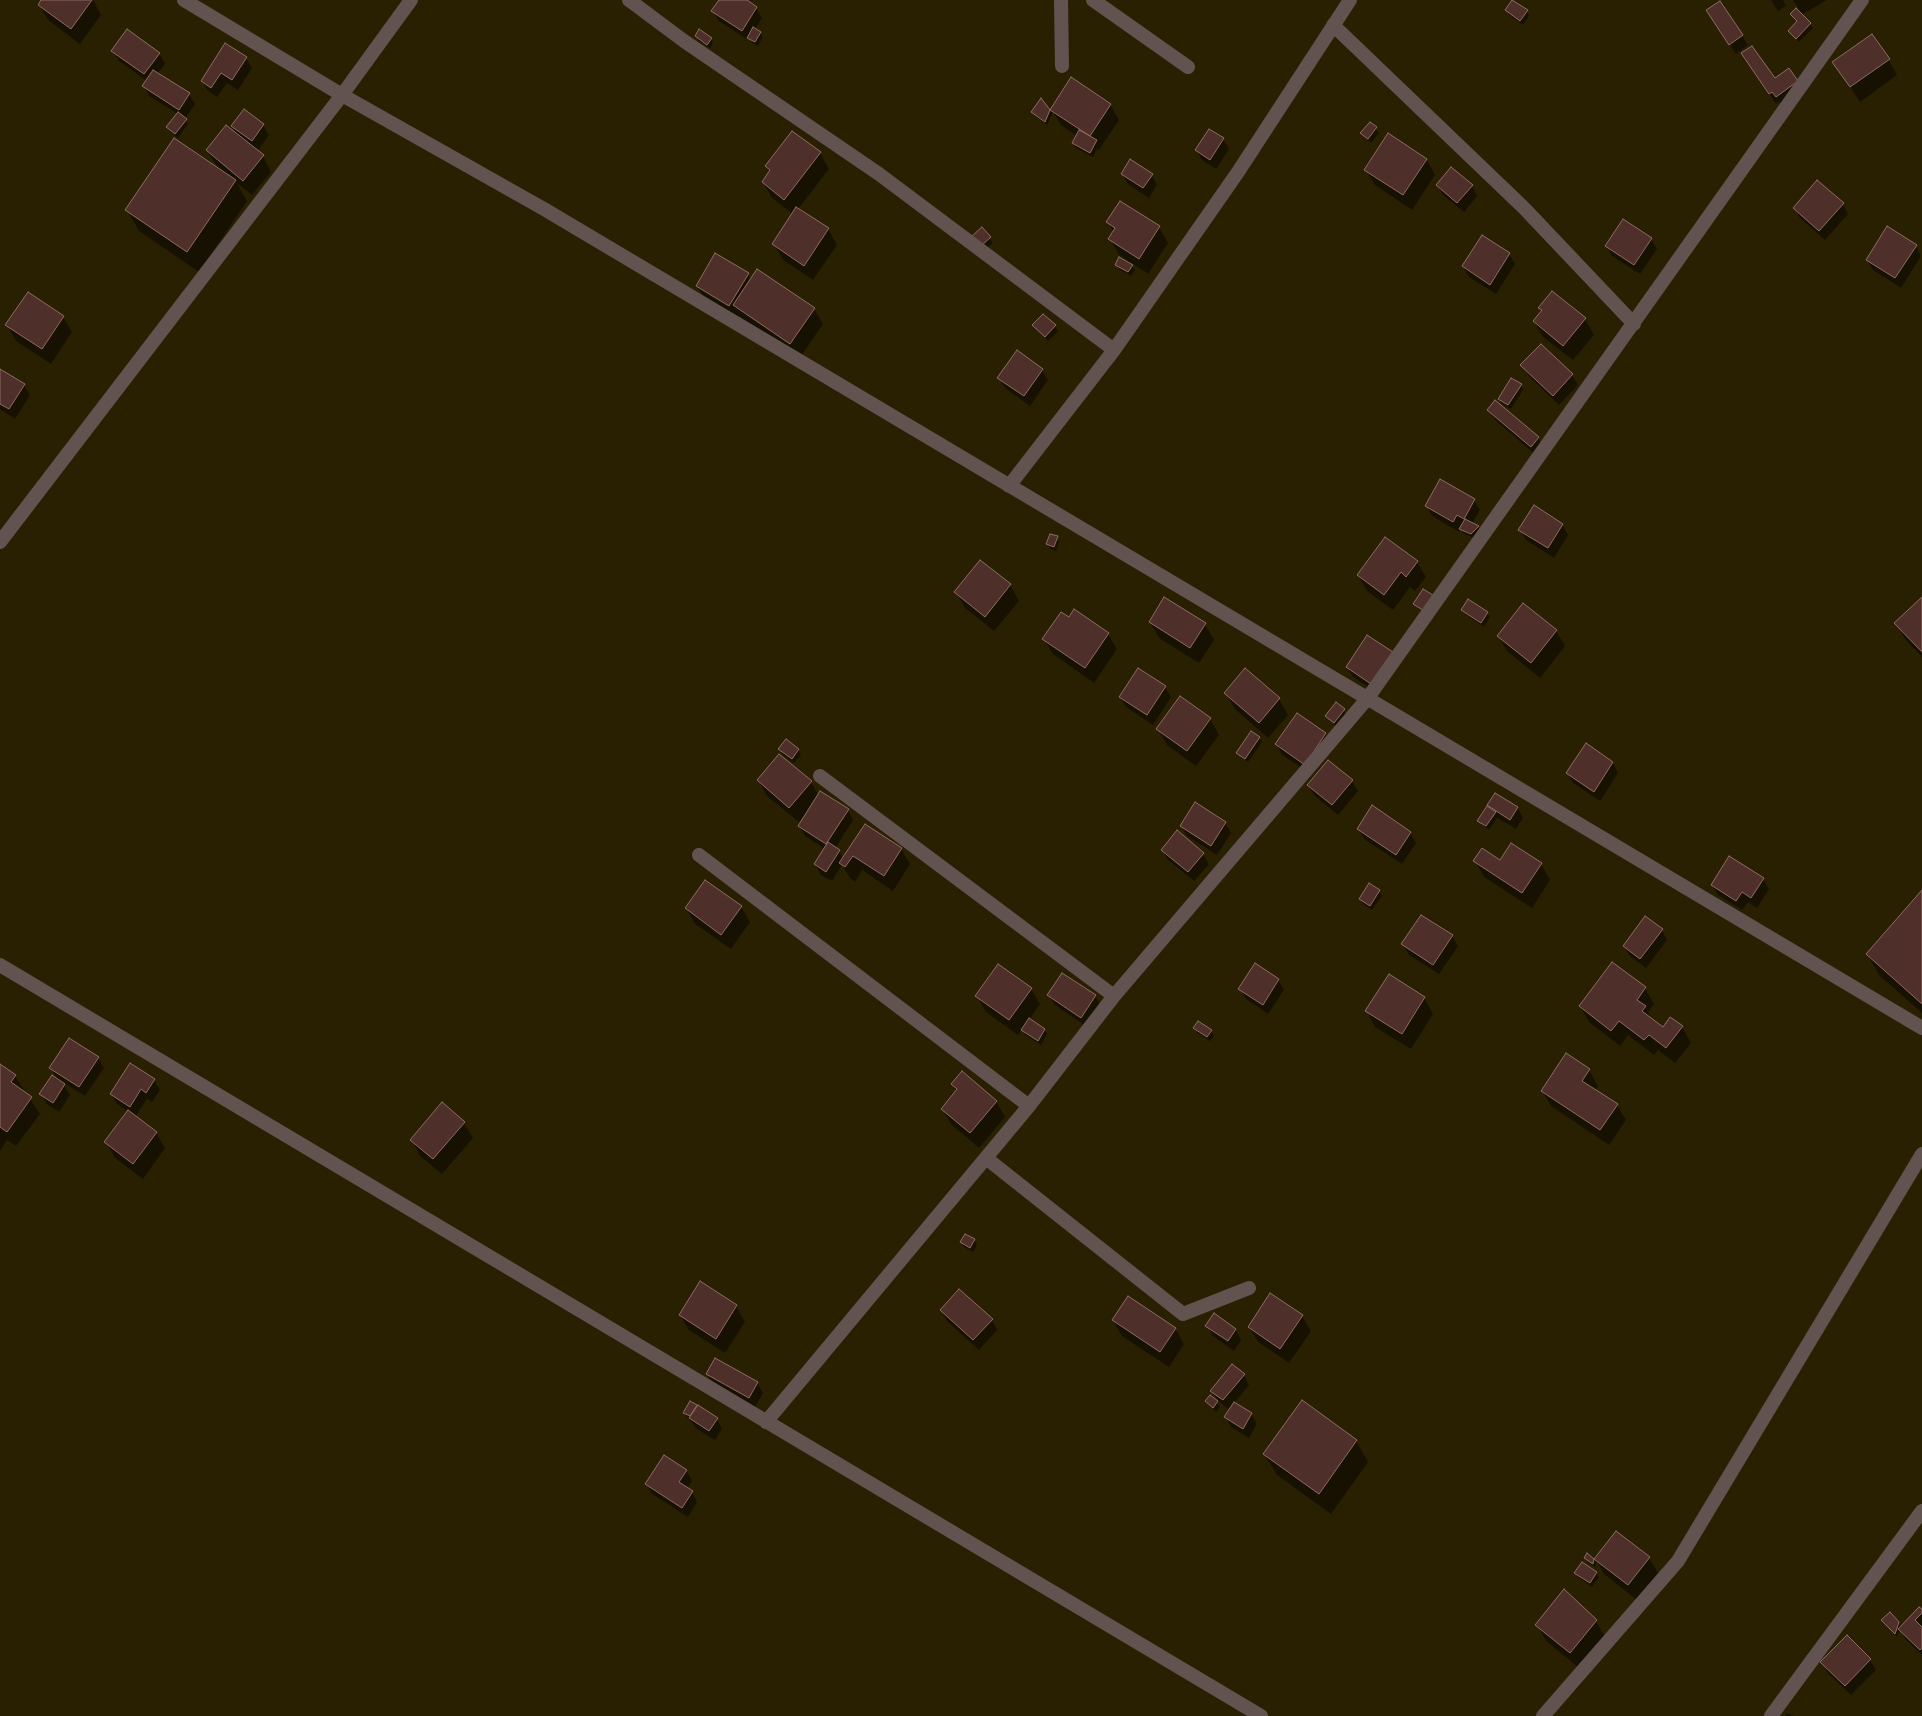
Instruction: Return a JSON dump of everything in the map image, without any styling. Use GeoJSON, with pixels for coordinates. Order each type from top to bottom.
{"type":"FeatureCollection","features":[{"type":"Feature","properties":{"kind":"street"},"geometry":{"type":"LineString","coordinates":[[184,0],[342,95],[544,209],[1922,1028]]}},
{"type":"Feature","properties":{"kind":"street"},"geometry":{"type":"LineString","coordinates":[[0,542],[342,95],[412,0]]}},
{"type":"Feature","properties":{"kind":"street"},"geometry":{"type":"LineString","coordinates":[[629,0],[684,41],[879,174],[1114,350]]}},
{"type":"Feature","properties":{"kind":"street"},"geometry":{"type":"LineString","coordinates":[[1062,0],[1062,66]]}},
{"type":"Feature","properties":{"kind":"street"},"geometry":{"type":"LineString","coordinates":[[1093,0],[1188,67]]}},
{"type":"Feature","properties":{"kind":"street"},"geometry":{"type":"LineString","coordinates":[[1010,486],[1114,350],[1238,172],[1350,0]]}},
{"type":"Feature","properties":{"kind":"street"},"geometry":{"type":"LineString","coordinates":[[766,1422],[1029,1106],[1114,996],[1367,699],[1862,0]]}},
{"type":"Feature","properties":{"kind":"street"},"geometry":{"type":"LineString","coordinates":[[1333,25],[1524,208],[1634,324]]}},
{"type":"Feature","properties":{"kind":"street"},"geometry":{"type":"LineString","coordinates":[[820,776],[1114,996]]}},
{"type":"Feature","properties":{"kind":"street"},"geometry":{"type":"LineString","coordinates":[[699,855],[1029,1106]]}},
{"type":"Feature","properties":{"kind":"street"},"geometry":{"type":"LineString","coordinates":[[0,964],[1261,1716]]}},
{"type":"Feature","properties":{"kind":"street"},"geometry":{"type":"LineString","coordinates":[[1544,1716],[1678,1561],[1922,1154]]}},
{"type":"Feature","properties":{"kind":"street"},"geometry":{"type":"LineString","coordinates":[[986,1158],[1183,1314],[1249,1288]]}},
{"type":"Feature","properties":{"kind":"street"},"geometry":{"type":"LineString","coordinates":[[1771,1716],[1922,1511]]}},
{"type":"Feature","properties":{"kind":"building"},"geometry":{"type":"Polygon","coordinates":[[[41,0],[92,0],[71,29],[38,5],[41,0]]]}},
{"type":"Feature","properties":{"kind":"building"},"geometry":{"type":"Polygon","coordinates":[[[719,0],[747,0],[757,7],[742,31],[711,11],[719,0]]]}},
{"type":"Feature","properties":{"kind":"building"},"geometry":{"type":"Polygon","coordinates":[[[1512,0],[1528,10],[1520,21],[1505,10],[1512,0]]]}},
{"type":"Feature","properties":{"kind":"building"},"geometry":{"type":"Polygon","coordinates":[[[1720,1],[1743,35],[1729,45],[1706,10],[1720,1]]]}},
{"type":"Feature","properties":{"kind":"building"},"geometry":{"type":"Polygon","coordinates":[[[1796,8],[1811,23],[1796,39],[1788,31],[1797,21],[1790,14],[1796,8]]]}},
{"type":"Feature","properties":{"kind":"building"},"geometry":{"type":"Polygon","coordinates":[[[753,27],[761,32],[755,42],[747,38],[753,27]]]}},
{"type":"Feature","properties":{"kind":"building"},"geometry":{"type":"Polygon","coordinates":[[[127,29],[160,53],[144,74],[111,51],[127,29]]]}},
{"type":"Feature","properties":{"kind":"building"},"geometry":{"type":"Polygon","coordinates":[[[699,29],[712,38],[707,45],[695,36],[699,29]]]}},
{"type":"Feature","properties":{"kind":"building"},"geometry":{"type":"Polygon","coordinates":[[[1872,34],[1890,59],[1850,87],[1832,62],[1872,34]]]}},
{"type":"Feature","properties":{"kind":"building"},"geometry":{"type":"Polygon","coordinates":[[[225,43],[247,57],[232,80],[221,73],[211,88],[201,81],[225,43]]]}},
{"type":"Feature","properties":{"kind":"building"},"geometry":{"type":"Polygon","coordinates":[[[1752,46],[1775,78],[1789,68],[1798,81],[1776,97],[1772,92],[1769,94],[1741,53],[1752,46]]]}},
{"type":"Feature","properties":{"kind":"building"},"geometry":{"type":"Polygon","coordinates":[[[153,70],[190,93],[179,110],[142,86],[153,70]]]}},
{"type":"Feature","properties":{"kind":"building"},"geometry":{"type":"Polygon","coordinates":[[[1071,77],[1111,104],[1090,136],[1050,110],[1071,77]]]}},
{"type":"Feature","properties":{"kind":"building"},"geometry":{"type":"Polygon","coordinates":[[[1041,98],[1050,110],[1045,122],[1031,112],[1041,98]]]}},
{"type":"Feature","properties":{"kind":"building"},"geometry":{"type":"Polygon","coordinates":[[[244,109],[264,124],[252,141],[231,126],[244,109]]]}},
{"type":"Feature","properties":{"kind":"building"},"geometry":{"type":"Polygon","coordinates":[[[178,112],[187,119],[175,134],[166,127],[178,112]]]}},
{"type":"Feature","properties":{"kind":"building"},"geometry":{"type":"Polygon","coordinates":[[[1370,122],[1377,127],[1368,139],[1360,133],[1370,122]]]}},
{"type":"Feature","properties":{"kind":"building"},"geometry":{"type":"Polygon","coordinates":[[[226,125],[264,155],[243,181],[206,150],[226,125]]]}},
{"type":"Feature","properties":{"kind":"building"},"geometry":{"type":"Polygon","coordinates":[[[1209,129],[1224,138],[1210,160],[1195,150],[1209,129]]]}},
{"type":"Feature","properties":{"kind":"building"},"geometry":{"type":"Polygon","coordinates":[[[1079,130],[1097,140],[1090,153],[1072,143],[1079,130]]]}},
{"type":"Feature","properties":{"kind":"building"},"geometry":{"type":"Polygon","coordinates":[[[792,131],[821,152],[784,200],[762,182],[770,170],[765,166],[792,131]]]}},
{"type":"Feature","properties":{"kind":"building"},"geometry":{"type":"Polygon","coordinates":[[[1388,133],[1427,159],[1403,195],[1364,170],[1388,133]]]}},
{"type":"Feature","properties":{"kind":"building"},"geometry":{"type":"Polygon","coordinates":[[[174,138],[236,180],[187,252],[125,210],[174,138]]]}},
{"type":"Feature","properties":{"kind":"building"},"geometry":{"type":"Polygon","coordinates":[[[1130,159],[1153,174],[1143,188],[1121,174],[1130,159]]]}},
{"type":"Feature","properties":{"kind":"building"},"geometry":{"type":"Polygon","coordinates":[[[1451,167],[1473,185],[1457,203],[1436,185],[1451,167]]]}},
{"type":"Feature","properties":{"kind":"building"},"geometry":{"type":"Polygon","coordinates":[[[1817,180],[1844,203],[1819,231],[1793,208],[1817,180]]]}},
{"type":"Feature","properties":{"kind":"building"},"geometry":{"type":"Polygon","coordinates":[[[1120,201],[1160,226],[1139,259],[1108,239],[1115,228],[1106,222],[1120,201]]]}},
{"type":"Feature","properties":{"kind":"building"},"geometry":{"type":"Polygon","coordinates":[[[796,207],[829,228],[804,266],[772,244],[796,207]]]}},
{"type":"Feature","properties":{"kind":"building"},"geometry":{"type":"Polygon","coordinates":[[[1623,219],[1652,238],[1634,265],[1605,246],[1623,219]]]}},
{"type":"Feature","properties":{"kind":"building"},"geometry":{"type":"Polygon","coordinates":[[[1887,226],[1917,245],[1895,278],[1866,260],[1887,226]]]}},
{"type":"Feature","properties":{"kind":"building"},"geometry":{"type":"Polygon","coordinates":[[[982,227],[991,237],[981,246],[972,236],[982,227]]]}},
{"type":"Feature","properties":{"kind":"building"},"geometry":{"type":"Polygon","coordinates":[[[1482,235],[1510,253],[1490,285],[1462,266],[1482,235]]]}},
{"type":"Feature","properties":{"kind":"building"},"geometry":{"type":"Polygon","coordinates":[[[715,253],[749,273],[729,306],[696,286],[715,253]]]}},
{"type":"Feature","properties":{"kind":"building"},"geometry":{"type":"Polygon","coordinates":[[[1119,257],[1133,265],[1128,272],[1115,265],[1119,257]]]}},
{"type":"Feature","properties":{"kind":"building"},"geometry":{"type":"Polygon","coordinates":[[[757,269],[815,308],[790,344],[733,305],[757,269]]]}},
{"type":"Feature","properties":{"kind":"building"},"geometry":{"type":"Polygon","coordinates":[[[1552,291],[1586,318],[1563,346],[1533,321],[1542,310],[1538,308],[1552,291]]]}},
{"type":"Feature","properties":{"kind":"building"},"geometry":{"type":"Polygon","coordinates":[[[28,292],[64,316],[42,349],[5,325],[28,292]]]}},
{"type":"Feature","properties":{"kind":"building"},"geometry":{"type":"Polygon","coordinates":[[[1043,314],[1056,325],[1045,337],[1032,325],[1043,314]]]}},
{"type":"Feature","properties":{"kind":"building"},"geometry":{"type":"Polygon","coordinates":[[[1541,344],[1573,374],[1553,396],[1520,365],[1541,344]]]}},
{"type":"Feature","properties":{"kind":"building"},"geometry":{"type":"Polygon","coordinates":[[[1017,350],[1043,369],[1024,396],[997,378],[1017,350]]]}},
{"type":"Feature","properties":{"kind":"building"},"geometry":{"type":"Polygon","coordinates":[[[0,369],[25,384],[9,409],[0,404],[0,369]]]}},
{"type":"Feature","properties":{"kind":"building"},"geometry":{"type":"Polygon","coordinates":[[[1511,378],[1522,384],[1508,405],[1498,399],[1511,378]]]}},
{"type":"Feature","properties":{"kind":"building"},"geometry":{"type":"Polygon","coordinates":[[[1495,400],[1539,437],[1531,447],[1487,410],[1495,400]]]}},
{"type":"Feature","properties":{"kind":"building"},"geometry":{"type":"Polygon","coordinates":[[[1440,479],[1475,499],[1464,519],[1457,515],[1453,522],[1425,506],[1440,479]]]}},
{"type":"Feature","properties":{"kind":"building"},"geometry":{"type":"Polygon","coordinates":[[[1534,505],[1563,524],[1548,548],[1518,530],[1534,505]]]}},
{"type":"Feature","properties":{"kind":"building"},"geometry":{"type":"Polygon","coordinates":[[[1465,519],[1479,526],[1471,534],[1459,529],[1465,519]]]}},
{"type":"Feature","properties":{"kind":"building"},"geometry":{"type":"Polygon","coordinates":[[[1050,534],[1058,536],[1054,547],[1046,544],[1050,534]]]}},
{"type":"Feature","properties":{"kind":"building"},"geometry":{"type":"Polygon","coordinates":[[[1385,537],[1418,561],[1406,577],[1401,572],[1384,595],[1357,575],[1385,537]]]}},
{"type":"Feature","properties":{"kind":"building"},"geometry":{"type":"Polygon","coordinates":[[[980,560],[1011,584],[985,617],[954,592],[980,560]]]}},
{"type":"Feature","properties":{"kind":"building"},"geometry":{"type":"Polygon","coordinates":[[[1423,589],[1436,597],[1426,612],[1413,604],[1423,589]]]}},
{"type":"Feature","properties":{"kind":"building"},"geometry":{"type":"Polygon","coordinates":[[[1164,597],[1206,623],[1190,648],[1149,622],[1164,597]]]}},
{"type":"Feature","properties":{"kind":"building"},"geometry":{"type":"Polygon","coordinates":[[[1922,597],[1922,652],[1894,623],[1922,597]]]}},
{"type":"Feature","properties":{"kind":"building"},"geometry":{"type":"Polygon","coordinates":[[[1468,599],[1488,612],[1481,623],[1461,610],[1468,599]]]}},
{"type":"Feature","properties":{"kind":"building"},"geometry":{"type":"Polygon","coordinates":[[[1523,603],[1557,630],[1531,663],[1497,636],[1523,603]]]}},
{"type":"Feature","properties":{"kind":"building"},"geometry":{"type":"Polygon","coordinates":[[[1074,609],[1109,633],[1085,668],[1042,639],[1061,612],[1069,617],[1074,609]]]}},
{"type":"Feature","properties":{"kind":"building"},"geometry":{"type":"Polygon","coordinates":[[[1367,635],[1393,652],[1371,684],[1346,667],[1367,635]]]}},
{"type":"Feature","properties":{"kind":"building"},"geometry":{"type":"Polygon","coordinates":[[[1138,668],[1166,686],[1147,715],[1119,697],[1138,668]]]}},
{"type":"Feature","properties":{"kind":"building"},"geometry":{"type":"Polygon","coordinates":[[[1245,668],[1280,698],[1259,723],[1224,693],[1245,668]]]}},
{"type":"Feature","properties":{"kind":"building"},"geometry":{"type":"Polygon","coordinates":[[[1180,696],[1211,718],[1187,751],[1156,729],[1180,696]]]}},
{"type":"Feature","properties":{"kind":"building"},"geometry":{"type":"Polygon","coordinates":[[[1336,702],[1345,709],[1334,723],[1325,716],[1336,702]]]}},
{"type":"Feature","properties":{"kind":"building"},"geometry":{"type":"Polygon","coordinates":[[[1297,713],[1326,733],[1305,765],[1275,744],[1297,713]]]}},
{"type":"Feature","properties":{"kind":"building"},"geometry":{"type":"Polygon","coordinates":[[[1251,731],[1260,737],[1245,759],[1236,753],[1251,731]]]}},
{"type":"Feature","properties":{"kind":"building"},"geometry":{"type":"Polygon","coordinates":[[[786,739],[799,749],[792,759],[778,749],[786,739]]]}},
{"type":"Feature","properties":{"kind":"building"},"geometry":{"type":"Polygon","coordinates":[[[1586,743],[1613,762],[1594,792],[1566,773],[1586,743]]]}},
{"type":"Feature","properties":{"kind":"building"},"geometry":{"type":"Polygon","coordinates":[[[779,754],[812,781],[789,808],[757,780],[779,754]]]}},
{"type":"Feature","properties":{"kind":"building"},"geometry":{"type":"Polygon","coordinates":[[[1328,760],[1353,780],[1332,805],[1307,785],[1328,760]]]}},
{"type":"Feature","properties":{"kind":"building"},"geometry":{"type":"Polygon","coordinates":[[[820,791],[849,809],[826,844],[798,826],[820,791]]]}},
{"type":"Feature","properties":{"kind":"building"},"geometry":{"type":"Polygon","coordinates":[[[1495,793],[1518,807],[1510,820],[1487,805],[1495,793]]]}},
{"type":"Feature","properties":{"kind":"building"},"geometry":{"type":"Polygon","coordinates":[[[1195,802],[1226,822],[1211,846],[1180,826],[1195,802]]]}},
{"type":"Feature","properties":{"kind":"building"},"geometry":{"type":"Polygon","coordinates":[[[1372,805],[1411,832],[1396,855],[1357,829],[1372,805]]]}},
{"type":"Feature","properties":{"kind":"building"},"geometry":{"type":"Polygon","coordinates":[[[1487,806],[1496,812],[1486,826],[1477,821],[1487,806]]]}},
{"type":"Feature","properties":{"kind":"building"},"geometry":{"type":"Polygon","coordinates":[[[865,824],[902,848],[884,876],[853,856],[845,867],[839,863],[865,824]]]}},
{"type":"Feature","properties":{"kind":"building"},"geometry":{"type":"Polygon","coordinates":[[[1177,830],[1204,853],[1188,872],[1161,850],[1177,830]]]}},
{"type":"Feature","properties":{"kind":"building"},"geometry":{"type":"Polygon","coordinates":[[[828,842],[840,850],[826,872],[814,864],[828,842]]]}},
{"type":"Feature","properties":{"kind":"building"},"geometry":{"type":"Polygon","coordinates":[[[1511,843],[1542,863],[1522,893],[1473,861],[1482,848],[1500,860],[1511,843]]]}},
{"type":"Feature","properties":{"kind":"building"},"geometry":{"type":"Polygon","coordinates":[[[1729,856],[1764,878],[1751,898],[1742,892],[1736,901],[1711,885],[1729,856]]]}},
{"type":"Feature","properties":{"kind":"building"},"geometry":{"type":"Polygon","coordinates":[[[705,880],[742,906],[721,935],[685,908],[705,880]]]}},
{"type":"Feature","properties":{"kind":"building"},"geometry":{"type":"Polygon","coordinates":[[[1369,883],[1380,890],[1370,906],[1359,899],[1369,883]]]}},
{"type":"Feature","properties":{"kind":"building"},"geometry":{"type":"Polygon","coordinates":[[[1922,890],[1922,1004],[1866,954],[1922,890]]]}},
{"type":"Feature","properties":{"kind":"building"},"geometry":{"type":"Polygon","coordinates":[[[1421,915],[1453,935],[1433,965],[1401,944],[1421,915]]]}},
{"type":"Feature","properties":{"kind":"building"},"geometry":{"type":"Polygon","coordinates":[[[1645,916],[1663,929],[1640,959],[1623,946],[1645,916]]]}},
{"type":"Feature","properties":{"kind":"building"},"geometry":{"type":"Polygon","coordinates":[[[1612,962],[1646,987],[1637,1000],[1646,1006],[1642,1011],[1663,1027],[1670,1017],[1683,1026],[1666,1048],[1649,1035],[1644,1040],[1619,1021],[1611,1031],[1579,1006],[1612,962]]]}},
{"type":"Feature","properties":{"kind":"building"},"geometry":{"type":"Polygon","coordinates":[[[1255,963],[1279,979],[1263,1005],[1238,989],[1255,963]]]}},
{"type":"Feature","properties":{"kind":"building"},"geometry":{"type":"Polygon","coordinates":[[[998,964],[1032,988],[1009,1020],[975,996],[998,964]]]}},
{"type":"Feature","properties":{"kind":"building"},"geometry":{"type":"Polygon","coordinates":[[[1062,973],[1096,995],[1081,1018],[1047,995],[1062,973]]]}},
{"type":"Feature","properties":{"kind":"building"},"geometry":{"type":"Polygon","coordinates":[[[1389,974],[1425,997],[1402,1034],[1365,1011],[1389,974]]]}},
{"type":"Feature","properties":{"kind":"building"},"geometry":{"type":"Polygon","coordinates":[[[1029,1018],[1045,1029],[1038,1041],[1021,1030],[1029,1018]]]}},
{"type":"Feature","properties":{"kind":"building"},"geometry":{"type":"Polygon","coordinates":[[[1198,1021],[1212,1030],[1207,1037],[1193,1028],[1198,1021]]]}},
{"type":"Feature","properties":{"kind":"building"},"geometry":{"type":"Polygon","coordinates":[[[69,1038],[99,1057],[79,1087],[49,1068],[69,1038]]]}},
{"type":"Feature","properties":{"kind":"building"},"geometry":{"type":"Polygon","coordinates":[[[1566,1053],[1590,1069],[1582,1081],[1618,1104],[1600,1130],[1541,1091],[1566,1053]]]}},
{"type":"Feature","properties":{"kind":"building"},"geometry":{"type":"Polygon","coordinates":[[[130,1063],[155,1079],[146,1093],[141,1089],[130,1107],[110,1094],[130,1063]]]}},
{"type":"Feature","properties":{"kind":"building"},"geometry":{"type":"Polygon","coordinates":[[[0,1064],[16,1075],[11,1082],[32,1097],[7,1132],[0,1127],[0,1064]]]}},
{"type":"Feature","properties":{"kind":"building"},"geometry":{"type":"Polygon","coordinates":[[[962,1071],[997,1101],[970,1133],[941,1109],[957,1089],[951,1084],[962,1071]]]}},
{"type":"Feature","properties":{"kind":"building"},"geometry":{"type":"Polygon","coordinates":[[[52,1075],[65,1084],[53,1103],[39,1094],[52,1075]]]}},
{"type":"Feature","properties":{"kind":"building"},"geometry":{"type":"Polygon","coordinates":[[[442,1102],[465,1122],[433,1159],[410,1140],[442,1102]]]}},
{"type":"Feature","properties":{"kind":"building"},"geometry":{"type":"Polygon","coordinates":[[[128,1110],[157,1132],[133,1164],[104,1142],[128,1110]]]}},
{"type":"Feature","properties":{"kind":"building"},"geometry":{"type":"Polygon","coordinates":[[[965,1234],[975,1239],[970,1248],[960,1242],[965,1234]]]}},
{"type":"Feature","properties":{"kind":"building"},"geometry":{"type":"Polygon","coordinates":[[[700,1281],[737,1305],[716,1339],[679,1315],[700,1281]]]}},
{"type":"Feature","properties":{"kind":"building"},"geometry":{"type":"Polygon","coordinates":[[[959,1289],[993,1319],[973,1340],[940,1310],[959,1289]]]}},
{"type":"Feature","properties":{"kind":"building"},"geometry":{"type":"Polygon","coordinates":[[[1270,1293],[1303,1315],[1280,1349],[1248,1327],[1270,1293]]]}},
{"type":"Feature","properties":{"kind":"building"},"geometry":{"type":"Polygon","coordinates":[[[1128,1296],[1176,1328],[1160,1352],[1112,1320],[1128,1296]]]}},
{"type":"Feature","properties":{"kind":"building"},"geometry":{"type":"Polygon","coordinates":[[[1214,1313],[1236,1329],[1228,1341],[1205,1326],[1214,1313]]]}},
{"type":"Feature","properties":{"kind":"building"},"geometry":{"type":"Polygon","coordinates":[[[715,1358],[758,1382],[749,1398],[706,1374],[715,1358]]]}},
{"type":"Feature","properties":{"kind":"building"},"geometry":{"type":"Polygon","coordinates":[[[1232,1364],[1245,1374],[1223,1400],[1210,1391],[1232,1364]]]}},
{"type":"Feature","properties":{"kind":"building"},"geometry":{"type":"Polygon","coordinates":[[[1210,1395],[1218,1401],[1213,1408],[1205,1401],[1210,1395]]]}},
{"type":"Feature","properties":{"kind":"building"},"geometry":{"type":"Polygon","coordinates":[[[1302,1400],[1357,1440],[1319,1494],[1263,1454],[1302,1400]]]}},
{"type":"Feature","properties":{"kind":"building"},"geometry":{"type":"Polygon","coordinates":[[[690,1401],[697,1405],[690,1416],[683,1413],[690,1401]]]}},
{"type":"Feature","properties":{"kind":"building"},"geometry":{"type":"Polygon","coordinates":[[[1234,1402],[1252,1413],[1243,1429],[1224,1417],[1234,1402]]]}},
{"type":"Feature","properties":{"kind":"building"},"geometry":{"type":"Polygon","coordinates":[[[698,1405],[718,1418],[709,1431],[689,1418],[698,1405]]]}},
{"type":"Feature","properties":{"kind":"building"},"geometry":{"type":"Polygon","coordinates":[[[664,1455],[687,1470],[679,1482],[693,1491],[682,1508],[645,1484],[664,1455]]]}},
{"type":"Feature","properties":{"kind":"building"},"geometry":{"type":"Polygon","coordinates":[[[1616,1531],[1650,1557],[1628,1585],[1594,1559],[1616,1531]]]}},
{"type":"Feature","properties":{"kind":"building"},"geometry":{"type":"Polygon","coordinates":[[[1587,1553],[1594,1559],[1593,1564],[1584,1558],[1587,1553]]]}},
{"type":"Feature","properties":{"kind":"building"},"geometry":{"type":"Polygon","coordinates":[[[1582,1562],[1597,1572],[1590,1583],[1574,1573],[1582,1562]]]}},
{"type":"Feature","properties":{"kind":"building"},"geometry":{"type":"Polygon","coordinates":[[[1564,1589],[1597,1620],[1570,1653],[1535,1625],[1564,1589]]]}},
{"type":"Feature","properties":{"kind":"building"},"geometry":{"type":"Polygon","coordinates":[[[1919,1607],[1922,1609],[1922,1613],[1915,1620],[1922,1627],[1922,1648],[1920,1650],[1898,1629],[1919,1607]]]}},
{"type":"Feature","properties":{"kind":"building"},"geometry":{"type":"Polygon","coordinates":[[[1890,1612],[1899,1622],[1895,1634],[1881,1620],[1890,1612]]]}},
{"type":"Feature","properties":{"kind":"building"},"geometry":{"type":"Polygon","coordinates":[[[1847,1635],[1871,1659],[1845,1686],[1820,1662],[1847,1635]]]}}]}
